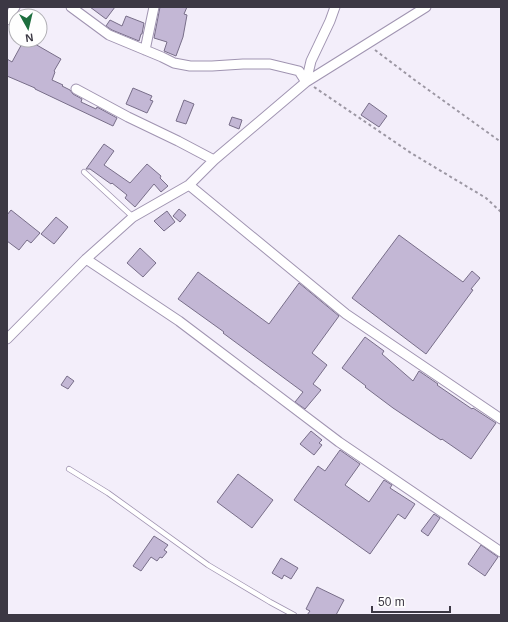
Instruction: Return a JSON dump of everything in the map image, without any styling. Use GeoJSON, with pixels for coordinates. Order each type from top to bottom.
{"type":"FeatureCollection","features":[{"type":"Feature","properties":{"kind":"street"},"geometry":{"type":"LineString","coordinates":[[7,20],[15,7]]}},
{"type":"Feature","properties":{"kind":"street"},"geometry":{"type":"LineString","coordinates":[[71,7],[109,35],[174,63],[190,66],[270,64],[299,71],[306,82]]}},
{"type":"Feature","properties":{"kind":"street"},"geometry":{"type":"LineString","coordinates":[[145,50],[154,7]]}},
{"type":"Feature","properties":{"kind":"street"},"geometry":{"type":"LineString","coordinates":[[306,82],[311,61],[330,22],[335,7]]}},
{"type":"Feature","properties":{"kind":"street"},"geometry":{"type":"LineString","coordinates":[[8,335],[86,258],[133,217],[189,185],[214,160],[306,82],[426,7]]}},
{"type":"Feature","properties":{"kind":"street"},"geometry":{"type":"LineString","coordinates":[[76,89],[214,160]]}},
{"type":"Feature","properties":{"kind":"street"},"geometry":{"type":"LineString","coordinates":[[189,185],[346,314],[501,419]]}},
{"type":"Feature","properties":{"kind":"street"},"geometry":{"type":"LineString","coordinates":[[86,258],[179,320],[339,442],[501,552]]}},
{"type":"Feature","properties":{"kind":"lane"},"geometry":{"type":"LineString","coordinates":[[84,172],[133,217]]}},
{"type":"Feature","properties":{"kind":"lane"},"geometry":{"type":"LineString","coordinates":[[69,469],[114,497],[208,564],[294,615]]}},
{"type":"Feature","properties":{"kind":"path"},"geometry":{"type":"LineString","coordinates":[[366,44],[416,82],[501,142]]}},
{"type":"Feature","properties":{"kind":"path"},"geometry":{"type":"LineString","coordinates":[[306,82],[411,153],[486,198],[501,212]]}},
{"type":"Feature","properties":{"kind":"building"},"geometry":{"type":"Polygon","coordinates":[[[90,7],[115,7],[106,19],[90,7]]]}},
{"type":"Feature","properties":{"kind":"building"},"geometry":{"type":"Polygon","coordinates":[[[160,7],[187,7],[184,14],[187,15],[183,37],[176,56],[164,51],[167,42],[154,38],[160,7]]]}},
{"type":"Feature","properties":{"kind":"building"},"geometry":{"type":"Polygon","coordinates":[[[126,16],[144,23],[139,41],[106,26],[110,20],[122,26],[126,16]]]}},
{"type":"Feature","properties":{"kind":"building"},"geometry":{"type":"Polygon","coordinates":[[[20,48],[42,48],[61,59],[54,71],[52,80],[63,85],[62,86],[82,99],[81,102],[96,109],[97,107],[117,118],[113,126],[7,76],[7,59],[12,62],[20,48]]]}},
{"type":"Feature","properties":{"kind":"building"},"geometry":{"type":"Polygon","coordinates":[[[133,88],[152,96],[150,100],[153,101],[147,113],[126,104],[133,88]]]}},
{"type":"Feature","properties":{"kind":"building"},"geometry":{"type":"Polygon","coordinates":[[[184,100],[194,104],[186,124],[176,121],[184,100]]]}},
{"type":"Feature","properties":{"kind":"building"},"geometry":{"type":"Polygon","coordinates":[[[369,103],[387,116],[379,127],[361,115],[369,103]]]}},
{"type":"Feature","properties":{"kind":"building"},"geometry":{"type":"Polygon","coordinates":[[[232,117],[242,120],[239,129],[229,125],[232,117]]]}},
{"type":"Feature","properties":{"kind":"building"},"geometry":{"type":"Polygon","coordinates":[[[104,144],[114,151],[104,165],[130,183],[147,164],[161,176],[160,178],[168,186],[161,192],[154,184],[135,207],[125,198],[127,195],[112,183],[111,184],[90,169],[86,169],[104,144]]]}},
{"type":"Feature","properties":{"kind":"building"},"geometry":{"type":"Polygon","coordinates":[[[179,209],[186,215],[180,222],[173,216],[179,209]]]}},
{"type":"Feature","properties":{"kind":"building"},"geometry":{"type":"Polygon","coordinates":[[[11,210],[40,233],[31,243],[27,240],[19,250],[7,241],[7,215],[11,210]]]}},
{"type":"Feature","properties":{"kind":"building"},"geometry":{"type":"Polygon","coordinates":[[[167,211],[175,222],[164,231],[154,221],[167,211]]]}},
{"type":"Feature","properties":{"kind":"building"},"geometry":{"type":"Polygon","coordinates":[[[56,217],[68,227],[54,244],[41,234],[56,217]]]}},
{"type":"Feature","properties":{"kind":"building"},"geometry":{"type":"Polygon","coordinates":[[[399,235],[463,282],[472,271],[480,278],[471,289],[473,290],[426,354],[352,298],[399,235]]]}},
{"type":"Feature","properties":{"kind":"building"},"geometry":{"type":"Polygon","coordinates":[[[140,248],[156,263],[143,277],[127,263],[140,248]]]}},
{"type":"Feature","properties":{"kind":"building"},"geometry":{"type":"Polygon","coordinates":[[[198,272],[269,324],[299,283],[339,316],[312,353],[327,365],[313,384],[321,390],[305,409],[295,402],[303,392],[178,299],[198,272]]]}},
{"type":"Feature","properties":{"kind":"building"},"geometry":{"type":"Polygon","coordinates":[[[365,337],[384,351],[382,354],[413,381],[419,371],[472,409],[473,408],[496,423],[471,459],[393,408],[342,368],[365,337]]]}},
{"type":"Feature","properties":{"kind":"building"},"geometry":{"type":"Polygon","coordinates":[[[67,376],[74,381],[68,389],[61,385],[67,376]]]}},
{"type":"Feature","properties":{"kind":"building"},"geometry":{"type":"Polygon","coordinates":[[[311,431],[322,440],[319,443],[322,445],[314,455],[300,444],[311,431]]]}},
{"type":"Feature","properties":{"kind":"building"},"geometry":{"type":"Polygon","coordinates":[[[340,450],[360,464],[345,485],[369,502],[384,480],[392,485],[390,488],[415,504],[405,519],[398,514],[370,554],[294,500],[318,466],[325,471],[340,450]]]}},
{"type":"Feature","properties":{"kind":"building"},"geometry":{"type":"Polygon","coordinates":[[[238,474],[273,500],[252,528],[217,502],[238,474]]]}},
{"type":"Feature","properties":{"kind":"building"},"geometry":{"type":"Polygon","coordinates":[[[434,514],[440,518],[428,536],[421,531],[434,514]]]}},
{"type":"Feature","properties":{"kind":"building"},"geometry":{"type":"Polygon","coordinates":[[[154,536],[168,545],[164,550],[167,552],[157,561],[151,557],[141,571],[133,566],[154,536]]]}},
{"type":"Feature","properties":{"kind":"building"},"geometry":{"type":"Polygon","coordinates":[[[481,545],[498,557],[485,576],[468,564],[481,545]]]}},
{"type":"Feature","properties":{"kind":"building"},"geometry":{"type":"Polygon","coordinates":[[[281,558],[298,568],[291,579],[284,575],[282,579],[272,573],[281,558]]]}},
{"type":"Feature","properties":{"kind":"building"},"geometry":{"type":"Polygon","coordinates":[[[317,587],[344,600],[336,615],[307,615],[310,611],[306,609],[317,587]]]}}]}
